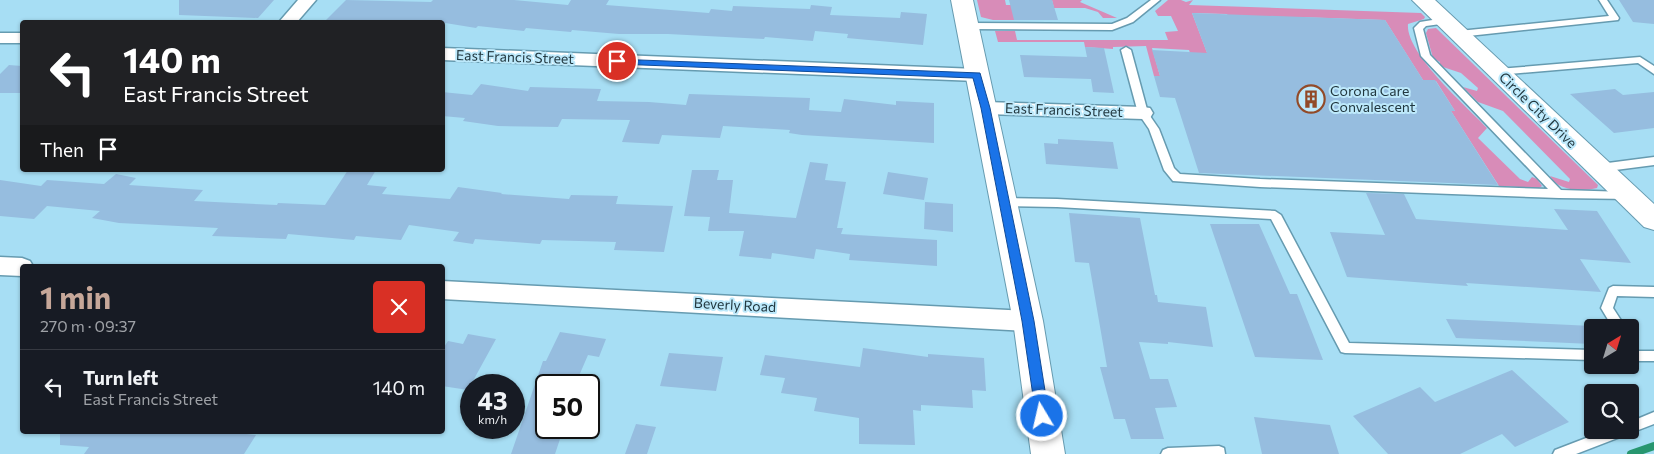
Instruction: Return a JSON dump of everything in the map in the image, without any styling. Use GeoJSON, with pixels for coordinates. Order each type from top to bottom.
{"type":"FeatureCollection","features":[{"type":"Feature","properties":{"kind":"main road"},"geometry":{"type":"LineString","coordinates":[[962,0],[977,75],[986,108],[1028,321],[1048,454]]}},
{"type":"Feature","properties":{"kind":"main road","name":"Circle City Drive"},"geometry":{"type":"LineString","coordinates":[[1423,0],[1654,220]]}},
{"type":"Feature","properties":{"kind":"street"},"geometry":{"type":"LineString","coordinates":[[290,20],[307,0]]}},
{"type":"Feature","properties":{"kind":"street"},"geometry":{"type":"LineString","coordinates":[[0,38],[20,38]]}},
{"type":"Feature","properties":{"kind":"street","name":"East Francis Street"},"geometry":{"type":"LineString","coordinates":[[445,54],[977,75]]}},
{"type":"Feature","properties":{"kind":"street","name":"East Francis Street"},"geometry":{"type":"LineString","coordinates":[[986,108],[1143,112]]}},
{"type":"Feature","properties":{"kind":"street"},"geometry":{"type":"LineString","coordinates":[[0,266],[20,267]]}},
{"type":"Feature","properties":{"kind":"street","name":"Beverly Road"},"geometry":{"type":"LineString","coordinates":[[445,290],[1028,321]]}},
{"type":"Feature","properties":{"kind":"lane"},"geometry":{"type":"LineString","coordinates":[[968,26],[1123,26],[1156,0]]}},
{"type":"Feature","properties":{"kind":"lane"},"geometry":{"type":"LineString","coordinates":[[1558,194],[1426,56],[1418,28],[1423,24],[1452,28],[1615,18],[1603,0]]}},
{"type":"Feature","properties":{"kind":"lane"},"geometry":{"type":"LineString","coordinates":[[1126,50],[1143,112],[1154,129],[1168,170],[1177,178],[1260,183],[1629,196]]}},
{"type":"Feature","properties":{"kind":"lane"},"geometry":{"type":"LineString","coordinates":[[1498,72],[1640,60],[1654,71]]}},
{"type":"Feature","properties":{"kind":"lane"},"geometry":{"type":"LineString","coordinates":[[1600,168],[1654,161]]}},
{"type":"Feature","properties":{"kind":"lane"},"geometry":{"type":"LineString","coordinates":[[1004,202],[1275,214],[1345,348],[1584,355]]}},
{"type":"Feature","properties":{"kind":"lane"},"geometry":{"type":"LineString","coordinates":[[1614,319],[1607,308],[1613,291],[1654,292]]}},
{"type":"Feature","properties":{"kind":"lane"},"geometry":{"type":"LineString","coordinates":[[1639,356],[1654,356]]}},
{"type":"Feature","properties":{"kind":"lane"},"geometry":{"type":"LineString","coordinates":[[1639,424],[1654,418]]}},
{"type":"Feature","properties":{"kind":"lane"},"geometry":{"type":"LineString","coordinates":[[1560,454],[1599,439]]}},
{"type":"Feature","properties":{"kind":"lane"},"geometry":{"type":"LineString","coordinates":[[1168,454],[1219,452]]}},
{"type":"Feature","properties":{"kind":"shaded area"},"geometry":{"type":"Polygon","coordinates":[[[977,0],[1005,0],[1006,5],[1011,5],[1015,20],[993,20],[981,17],[977,0]]]}},
{"type":"Feature","properties":{"kind":"shaded area"},"geometry":{"type":"Polygon","coordinates":[[[1052,0],[1082,0],[1080,2],[1117,18],[1103,18],[1098,12],[1085,8],[1054,8],[1052,0]]]}},
{"type":"Feature","properties":{"kind":"shaded area"},"geometry":{"type":"Polygon","coordinates":[[[1168,0],[1186,2],[1193,0],[1189,5],[1421,13],[1425,17],[1424,19],[1408,24],[1410,36],[1416,50],[1452,94],[1487,128],[1478,138],[1520,179],[1528,182],[1532,177],[1537,179],[1542,186],[1539,188],[1499,186],[1451,111],[1455,111],[1436,81],[1423,80],[1385,20],[1298,17],[1253,76],[1227,14],[1192,13],[1215,74],[1197,73],[1189,50],[1152,48],[1160,76],[1154,76],[1146,46],[1113,47],[1113,49],[1085,47],[1084,42],[998,42],[995,31],[1015,31],[1017,40],[1168,40],[1165,32],[1178,31],[1171,16],[1158,16],[1155,11],[1168,0]]]}},
{"type":"Feature","properties":{"kind":"shaded area"},"geometry":{"type":"Polygon","coordinates":[[[1436,28],[1598,185],[1597,188],[1585,190],[1571,189],[1558,185],[1553,181],[1550,176],[1569,182],[1570,179],[1503,111],[1478,102],[1463,87],[1477,91],[1478,88],[1461,73],[1440,66],[1440,62],[1433,58],[1426,33],[1428,29],[1436,28]]]}},
{"type":"Feature","properties":{"kind":"building"},"geometry":{"type":"Polygon","coordinates":[[[179,0],[274,0],[258,18],[179,15],[179,0]]]}},
{"type":"Feature","properties":{"kind":"building"},"geometry":{"type":"Polygon","coordinates":[[[346,0],[431,2],[433,0],[514,0],[568,5],[571,0],[609,0],[606,5],[709,13],[711,9],[732,11],[733,6],[810,9],[811,5],[832,7],[830,15],[900,18],[901,12],[927,14],[923,45],[847,38],[848,34],[815,31],[813,41],[765,37],[764,39],[668,34],[619,34],[572,30],[571,32],[526,28],[524,31],[478,26],[476,28],[445,23],[445,20],[326,20],[346,0]]]}},
{"type":"Feature","properties":{"kind":"building"},"geometry":{"type":"Polygon","coordinates":[[[1009,0],[1052,0],[1058,20],[1014,20],[1009,0]]]}},
{"type":"Feature","properties":{"kind":"building"},"geometry":{"type":"Polygon","coordinates":[[[1619,0],[1654,0],[1654,24],[1633,22],[1619,0]]]}},
{"type":"Feature","properties":{"kind":"building","name":"Corona Care Convalescent"},"geometry":{"type":"Polygon","coordinates":[[[1192,13],[1385,20],[1423,80],[1435,80],[1455,111],[1451,111],[1498,185],[1199,173],[1175,98],[1160,97],[1154,76],[1160,76],[1152,50],[1207,53],[1192,13]]]}},
{"type":"Feature","properties":{"kind":"building"},"geometry":{"type":"Polygon","coordinates":[[[1085,47],[1104,48],[1114,93],[1093,92],[1091,79],[1024,77],[1020,55],[1087,57],[1085,47]]]}},
{"type":"Feature","properties":{"kind":"building"},"geometry":{"type":"Polygon","coordinates":[[[9,65],[20,66],[20,93],[0,93],[0,74],[9,65]]]}},
{"type":"Feature","properties":{"kind":"building"},"geometry":{"type":"Polygon","coordinates":[[[481,84],[528,91],[530,87],[601,89],[597,101],[686,105],[689,94],[810,98],[809,110],[841,112],[844,99],[896,105],[896,101],[934,103],[934,143],[802,135],[789,133],[790,130],[723,126],[720,138],[662,135],[659,144],[622,142],[630,120],[562,119],[558,127],[498,126],[463,121],[465,118],[445,116],[445,92],[472,95],[481,84]]]}},
{"type":"Feature","properties":{"kind":"building"},"geometry":{"type":"Polygon","coordinates":[[[1615,89],[1623,95],[1654,92],[1654,128],[1614,133],[1570,94],[1615,89]]]}},
{"type":"Feature","properties":{"kind":"building"},"geometry":{"type":"Polygon","coordinates":[[[1058,139],[1113,142],[1118,169],[1046,164],[1044,143],[1058,144],[1058,139]]]}},
{"type":"Feature","properties":{"kind":"building"},"geometry":{"type":"Polygon","coordinates":[[[810,162],[828,164],[825,180],[846,182],[837,228],[843,228],[841,234],[937,240],[937,266],[849,260],[850,254],[816,249],[814,259],[772,253],[771,259],[739,256],[744,231],[708,231],[710,217],[684,216],[692,170],[719,170],[717,180],[733,180],[729,213],[796,218],[810,162]]]}},
{"type":"Feature","properties":{"kind":"building"},"geometry":{"type":"Polygon","coordinates":[[[347,172],[375,172],[367,185],[387,187],[382,194],[450,199],[458,187],[501,194],[569,199],[571,195],[618,196],[616,204],[673,206],[664,252],[614,250],[616,242],[542,240],[540,244],[475,239],[473,244],[453,241],[459,232],[409,225],[401,240],[356,236],[354,240],[288,234],[286,239],[212,236],[218,228],[119,223],[92,218],[100,211],[47,206],[34,219],[0,216],[0,180],[41,186],[47,180],[104,184],[116,174],[136,178],[129,185],[203,190],[194,201],[325,205],[347,172]]]}},
{"type":"Feature","properties":{"kind":"building"},"geometry":{"type":"Polygon","coordinates":[[[888,172],[928,178],[924,200],[883,194],[888,172]]]}},
{"type":"Feature","properties":{"kind":"building"},"geometry":{"type":"Polygon","coordinates":[[[1366,193],[1404,194],[1416,219],[1568,230],[1554,209],[1597,211],[1631,263],[1580,259],[1601,292],[1466,283],[1468,286],[1347,277],[1330,232],[1385,235],[1366,193]]]}},
{"type":"Feature","properties":{"kind":"building"},"geometry":{"type":"Polygon","coordinates":[[[925,202],[953,204],[953,232],[924,229],[925,202]]]}},
{"type":"Feature","properties":{"kind":"building"},"geometry":{"type":"Polygon","coordinates":[[[1069,213],[1140,218],[1158,302],[1206,307],[1213,347],[1168,342],[1168,344],[1139,342],[1150,379],[1168,379],[1177,407],[1155,408],[1164,439],[1131,439],[1125,419],[1114,419],[1100,367],[1107,367],[1089,263],[1075,262],[1069,213]]]}},
{"type":"Feature","properties":{"kind":"building"},"geometry":{"type":"Polygon","coordinates":[[[1210,224],[1259,224],[1290,294],[1297,294],[1323,360],[1255,357],[1210,224]]]}},
{"type":"Feature","properties":{"kind":"building"},"geometry":{"type":"Polygon","coordinates":[[[1446,319],[1584,326],[1584,344],[1456,338],[1446,319]]]}},
{"type":"Feature","properties":{"kind":"building"},"geometry":{"type":"Polygon","coordinates":[[[560,332],[606,339],[599,357],[588,355],[580,374],[539,374],[543,361],[546,361],[560,332]]]}},
{"type":"Feature","properties":{"kind":"building"},"geometry":{"type":"Polygon","coordinates":[[[468,334],[496,339],[477,374],[460,374],[460,389],[445,386],[445,346],[448,341],[463,344],[468,334]]]}},
{"type":"Feature","properties":{"kind":"building"},"geometry":{"type":"Polygon","coordinates":[[[863,348],[928,357],[928,354],[984,358],[986,391],[972,390],[973,408],[921,405],[921,411],[913,410],[915,445],[859,444],[859,418],[814,411],[817,398],[781,393],[785,378],[760,375],[765,355],[860,367],[863,348]]]}},
{"type":"Feature","properties":{"kind":"building"},"geometry":{"type":"Polygon","coordinates":[[[669,353],[723,357],[716,391],[660,386],[669,353]]]}},
{"type":"Feature","properties":{"kind":"building"},"geometry":{"type":"Polygon","coordinates":[[[1512,370],[1569,422],[1515,447],[1502,434],[1460,454],[1388,454],[1353,416],[1420,387],[1435,402],[1512,370]]]}},
{"type":"Feature","properties":{"kind":"building"},"geometry":{"type":"Polygon","coordinates":[[[535,384],[535,439],[560,439],[555,454],[511,454],[516,439],[525,439],[525,413],[535,384]]]}},
{"type":"Feature","properties":{"kind":"building"},"geometry":{"type":"Polygon","coordinates":[[[1254,417],[1330,425],[1339,454],[1262,454],[1254,417]]]}},
{"type":"Feature","properties":{"kind":"building"},"geometry":{"type":"Polygon","coordinates":[[[636,424],[656,427],[647,454],[625,454],[636,424]]]}},
{"type":"Feature","properties":{"kind":"building"},"geometry":{"type":"Polygon","coordinates":[[[60,434],[256,435],[244,454],[84,454],[89,447],[60,445],[60,434]]]}},
{"type":"Feature","properties":{"kind":"waterway"},"geometry":{"type":"LineString","coordinates":[[1631,454],[1654,446]]}},
{"type":"Feature","properties":{"kind":"place","name":"Corona Care Convalescent"},"geometry":{"type":"Point","coordinates":[1311,99]}},
{"type":"Feature","properties":{"kind":"route"},"geometry":{"type":"LineString","coordinates":[[617,61],[977,75],[986,108],[1028,321],[1042,416]]}}]}
